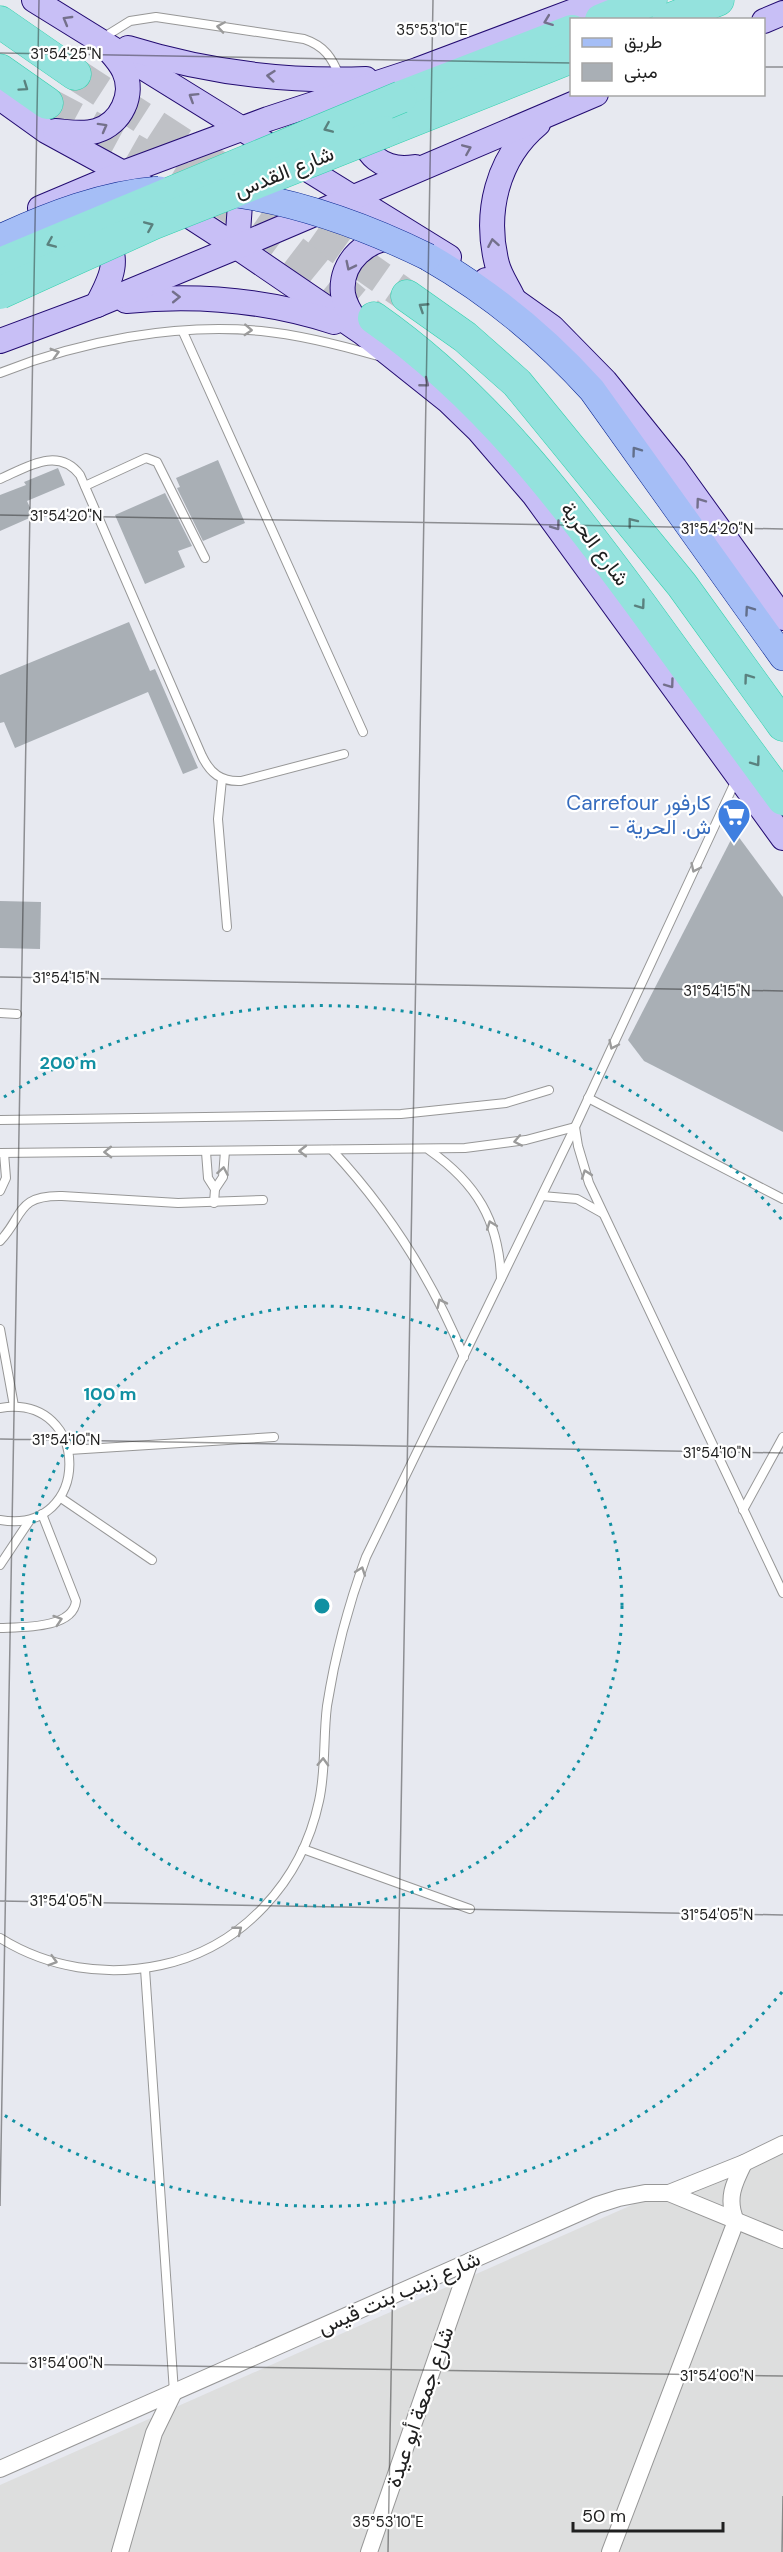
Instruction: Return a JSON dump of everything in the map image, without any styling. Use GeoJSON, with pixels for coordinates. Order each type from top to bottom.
{"type":"FeatureCollection","features":[{"type":"Feature","properties":{"kind":"highway"},"geometry":{"type":"LineString","coordinates":[[606,18],[651,0]]}},
{"type":"Feature","properties":{"kind":"highway"},"geometry":{"type":"LineString","coordinates":[[673,18],[718,0]]}},
{"type":"Feature","properties":{"kind":"highway"},"geometry":{"type":"LineString","coordinates":[[0,22],[75,74]]}},
{"type":"Feature","properties":{"kind":"highway","name":"شارع القدس"},"geometry":{"type":"LineString","coordinates":[[0,264],[397,88],[570,32]]}},
{"type":"Feature","properties":{"kind":"highway","name":"شارع القدس"},"geometry":{"type":"LineString","coordinates":[[0,293],[152,224],[570,58]]}},
{"type":"Feature","properties":{"kind":"highway"},"geometry":{"type":"LineString","coordinates":[[0,70],[47,117]]}},
{"type":"Feature","properties":{"kind":"highway","name":"شارع الحرية"},"geometry":{"type":"LineString","coordinates":[[407,296],[465,337],[517,383],[682,585],[783,725]]}},
{"type":"Feature","properties":{"kind":"highway","name":"شارع الحرية"},"geometry":{"type":"LineString","coordinates":[[368,325],[413,347],[504,430],[550,484],[783,800]]}},
{"type":"Feature","properties":{"kind":"main road"},"geometry":{"type":"LineString","coordinates":[[34,0],[354,196],[495,299],[560,355],[592,390],[783,657]]}},
{"type":"Feature","properties":{"kind":"main road"},"geometry":{"type":"LineString","coordinates":[[0,224],[123,173],[242,129],[397,88],[603,0]]}},
{"type":"Feature","properties":{"kind":"main road"},"geometry":{"type":"LineString","coordinates":[[765,21],[783,13]]}},
{"type":"Feature","properties":{"kind":"main road"},"geometry":{"type":"LineString","coordinates":[[100,39],[158,56],[237,73],[342,80],[397,88]]}},
{"type":"Feature","properties":{"kind":"main road"},"geometry":{"type":"LineString","coordinates":[[0,98],[47,117],[95,132],[105,128],[119,116],[127,100],[128,86],[124,73],[100,39]]}},
{"type":"Feature","properties":{"kind":"main road"},"geometry":{"type":"LineString","coordinates":[[397,88],[366,114],[363,125],[364,142],[370,154],[382,165],[405,169],[432,164]]}},
{"type":"Feature","properties":{"kind":"main road"},"geometry":{"type":"LineString","coordinates":[[0,341],[97,305],[237,248],[592,96]]}},
{"type":"Feature","properties":{"kind":"main road"},"geometry":{"type":"LineString","coordinates":[[513,298],[495,254],[491,231],[494,196],[502,172],[514,151],[530,131],[549,115]]}},
{"type":"Feature","properties":{"kind":"main road"},"geometry":{"type":"LineString","coordinates":[[47,117],[123,173],[237,248],[368,325]]}},
{"type":"Feature","properties":{"kind":"main road"},"geometry":{"type":"LineString","coordinates":[[237,248],[242,191],[242,129]]}},
{"type":"Feature","properties":{"kind":"main road"},"geometry":{"type":"LineString","coordinates":[[123,173],[242,191],[354,196]]}},
{"type":"Feature","properties":{"kind":"main road"},"geometry":{"type":"LineString","coordinates":[[0,238],[63,213],[113,197],[156,190],[198,189],[282,202],[433,253]]}},
{"type":"Feature","properties":{"kind":"main road"},"geometry":{"type":"LineString","coordinates":[[36,209],[83,219],[96,226],[105,237],[111,250],[113,265],[111,279],[97,305]]}},
{"type":"Feature","properties":{"kind":"main road"},"geometry":{"type":"LineString","coordinates":[[783,618],[675,468],[605,381],[552,327],[513,298],[433,253],[393,238],[376,241],[358,252],[346,269],[343,285],[348,309],[368,325],[400,362],[447,400],[479,431],[534,495],[783,838]]}},
{"type":"Feature","properties":{"kind":"main road"},"geometry":{"type":"LineString","coordinates":[[97,305],[154,298],[238,300],[368,325]]}},
{"type":"Feature","properties":{"kind":"street"},"geometry":{"type":"LineString","coordinates":[[669,2193],[744,2163],[783,2144]]}},
{"type":"Feature","properties":{"kind":"street"},"geometry":{"type":"LineString","coordinates":[[610,2552],[736,2221],[731,2195],[744,2163]]}},
{"type":"Feature","properties":{"kind":"street","name":"شارع زينب بنت قيس"},"geometry":{"type":"LineString","coordinates":[[0,2469],[608,2201],[645,2193],[669,2193],[783,2240]]}},
{"type":"Feature","properties":{"kind":"street","name":"شارع جمعة أبو عيدة"},"geometry":{"type":"LineString","coordinates":[[369,2552],[471,2261]]}},
{"type":"Feature","properties":{"kind":"street"},"geometry":{"type":"LineString","coordinates":[[120,2552],[154,2433],[174,2392]]}},
{"type":"Feature","properties":{"kind":"lane"},"geometry":{"type":"LineString","coordinates":[[100,39],[130,21],[156,17],[304,39],[314,42],[330,55],[342,80]]}},
{"type":"Feature","properties":{"kind":"lane"},"geometry":{"type":"LineString","coordinates":[[0,373],[36,358],[77,347],[183,332],[262,331],[333,343],[400,362]]}},
{"type":"Feature","properties":{"kind":"lane"},"geometry":{"type":"LineString","coordinates":[[183,332],[363,732]]}},
{"type":"Feature","properties":{"kind":"lane"},"geometry":{"type":"LineString","coordinates":[[85,486],[146,458],[157,462],[205,558]]}},
{"type":"Feature","properties":{"kind":"lane"},"geometry":{"type":"LineString","coordinates":[[0,479],[51,459],[60,460],[75,468],[85,486],[209,769],[222,779],[241,781],[344,754]]}},
{"type":"Feature","properties":{"kind":"lane"},"geometry":{"type":"LineString","coordinates":[[0,1938],[30,1954],[75,1967],[99,1970],[145,1969],[191,1956],[232,1935],[266,1905],[293,1869],[303,1849],[319,1801],[332,1679],[353,1593],[380,1523],[501,1282],[738,777]]}},
{"type":"Feature","properties":{"kind":"lane"},"geometry":{"type":"LineString","coordinates":[[222,779],[218,819],[227,927]]}},
{"type":"Feature","properties":{"kind":"lane"},"geometry":{"type":"LineString","coordinates":[[0,1013],[17,1014]]}},
{"type":"Feature","properties":{"kind":"lane"},"geometry":{"type":"LineString","coordinates":[[0,1120],[401,1114],[506,1103],[549,1090]]}},
{"type":"Feature","properties":{"kind":"lane"},"geometry":{"type":"LineString","coordinates":[[588,1098],[783,1199]]}},
{"type":"Feature","properties":{"kind":"lane"},"geometry":{"type":"LineString","coordinates":[[0,1191],[6,1178],[2,1153],[429,1150],[501,1145],[575,1127]]}},
{"type":"Feature","properties":{"kind":"lane"},"geometry":{"type":"LineString","coordinates":[[575,1127],[589,1183],[783,1593]]}},
{"type":"Feature","properties":{"kind":"lane"},"geometry":{"type":"LineString","coordinates":[[332,1150],[375,1199],[415,1256],[446,1314],[464,1357]]}},
{"type":"Feature","properties":{"kind":"lane"},"geometry":{"type":"LineString","coordinates":[[429,1150],[464,1178],[478,1196],[496,1237],[501,1282]]}},
{"type":"Feature","properties":{"kind":"lane"},"geometry":{"type":"LineString","coordinates":[[214,1203],[215,1189],[223,1178],[225,1151]]}},
{"type":"Feature","properties":{"kind":"lane"},"geometry":{"type":"LineString","coordinates":[[206,1152],[208,1178],[215,1189]]}},
{"type":"Feature","properties":{"kind":"lane"},"geometry":{"type":"LineString","coordinates":[[542,1196],[577,1198],[598,1209],[607,1217]]}},
{"type":"Feature","properties":{"kind":"lane"},"geometry":{"type":"LineString","coordinates":[[0,1241],[27,1204],[43,1197],[214,1203],[263,1200]]}},
{"type":"Feature","properties":{"kind":"lane"},"geometry":{"type":"LineString","coordinates":[[0,1329],[14,1406]]}},
{"type":"Feature","properties":{"kind":"lane"},"geometry":{"type":"LineString","coordinates":[[0,1408],[14,1406],[39,1412],[49,1419],[65,1438],[69,1450],[70,1475],[61,1498],[42,1515],[30,1520],[0,1521]]}},
{"type":"Feature","properties":{"kind":"lane"},"geometry":{"type":"LineString","coordinates":[[69,1450],[274,1437]]}},
{"type":"Feature","properties":{"kind":"lane"},"geometry":{"type":"LineString","coordinates":[[743,1510],[783,1437]]}},
{"type":"Feature","properties":{"kind":"lane"},"geometry":{"type":"LineString","coordinates":[[61,1498],[152,1560]]}},
{"type":"Feature","properties":{"kind":"lane"},"geometry":{"type":"LineString","coordinates":[[0,1628],[57,1621],[71,1615],[75,1608],[76,1601],[42,1515]]}},
{"type":"Feature","properties":{"kind":"lane"},"geometry":{"type":"LineString","coordinates":[[0,1565],[30,1520]]}},
{"type":"Feature","properties":{"kind":"lane"},"geometry":{"type":"LineString","coordinates":[[303,1849],[470,1909]]}},
{"type":"Feature","properties":{"kind":"lane"},"geometry":{"type":"LineString","coordinates":[[145,1969],[174,2392]]}},
{"type":"Feature","properties":{"kind":"shaded area"},"geometry":{"type":"Polygon","coordinates":[[[783,2138],[783,2552],[0,2552],[0,2485],[783,2138]]]}},
{"type":"Feature","properties":{"kind":"building"},"geometry":{"type":"Polygon","coordinates":[[[218,460],[245,523],[203,541],[177,488],[180,487],[176,478],[218,460]]]}},
{"type":"Feature","properties":{"kind":"building"},"geometry":{"type":"Polygon","coordinates":[[[58,468],[65,485],[27,501],[34,516],[0,531],[0,495],[26,485],[24,482],[58,468]]]}},
{"type":"Feature","properties":{"kind":"building"},"geometry":{"type":"Polygon","coordinates":[[[165,493],[192,546],[178,551],[185,567],[145,584],[115,515],[165,493]]]}},
{"type":"Feature","properties":{"kind":"building"},"geometry":{"type":"Polygon","coordinates":[[[129,622],[150,671],[155,669],[198,768],[183,774],[148,692],[15,748],[4,722],[0,723],[0,675],[129,622]]]}},
{"type":"Feature","properties":{"kind":"building"},"geometry":{"type":"Polygon","coordinates":[[[735,832],[783,897],[783,1132],[644,1061],[628,1040],[735,832]]]}},
{"type":"Feature","properties":{"kind":"building"},"geometry":{"type":"Polygon","coordinates":[[[0,901],[41,902],[40,949],[0,948],[0,901]]]}},
{"type":"Feature","properties":{"kind":"tunnel"},"geometry":{"type":"LineString","coordinates":[[75,74],[282,208],[407,296]]}},
{"type":"Feature","properties":{"kind":"tunnel"},"geometry":{"type":"LineString","coordinates":[[47,103],[169,170],[241,214],[292,250],[374,318]]}},
{"type":"Feature","properties":{"kind":"place","name":"Carrefour كارفور - ش. الحرية"},"geometry":{"type":"Point","coordinates":[734,844]}}]}
